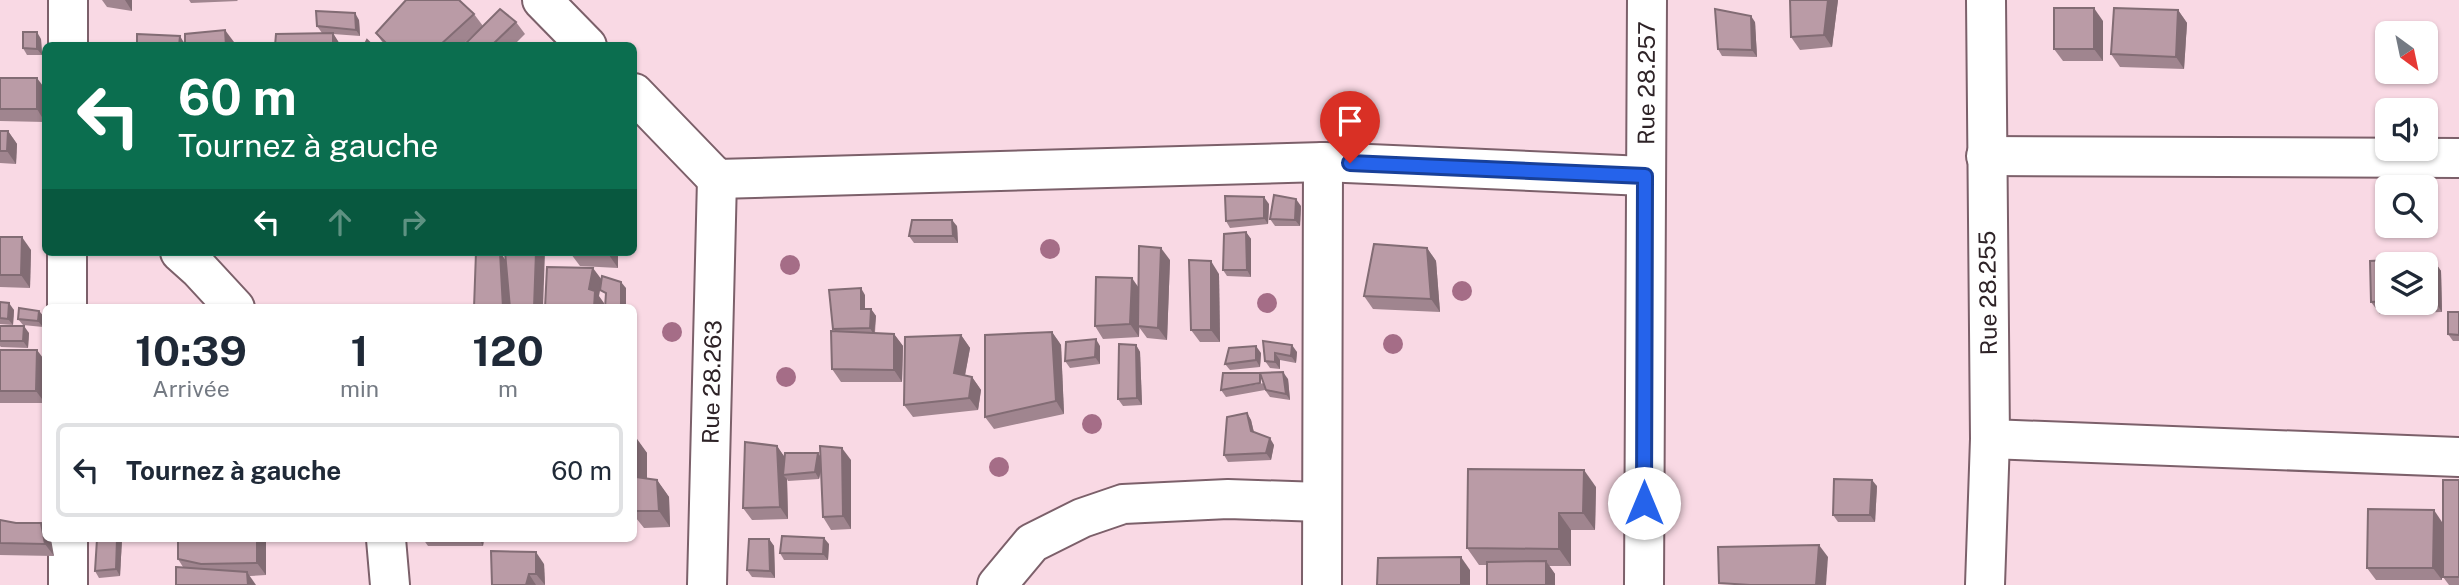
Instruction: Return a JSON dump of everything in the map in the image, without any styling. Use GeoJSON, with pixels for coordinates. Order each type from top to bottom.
{"type":"FeatureCollection","features":[{"type":"Feature","properties":{"kind":"street"},"geometry":{"type":"LineString","coordinates":[[68,0],[68,42]]}},
{"type":"Feature","properties":{"kind":"street"},"geometry":{"type":"LineString","coordinates":[[542,0],[583,42]]}},
{"type":"Feature","properties":{"kind":"street","name":"Rue 28.257"},"geometry":{"type":"LineString","coordinates":[[1644,585],[1647,0]]}},
{"type":"Feature","properties":{"kind":"street","name":"Rue 28.255"},"geometry":{"type":"LineString","coordinates":[[1985,585],[1990,439],[1986,0]]}},
{"type":"Feature","properties":{"kind":"street"},"geometry":{"type":"LineString","coordinates":[[637,96],[717,179],[1323,162],[1645,176]]}},
{"type":"Feature","properties":{"kind":"street"},"geometry":{"type":"LineString","coordinates":[[1986,156],[2459,158]]}},
{"type":"Feature","properties":{"kind":"street"},"geometry":{"type":"LineString","coordinates":[[1322,585],[1323,162]]}},
{"type":"Feature","properties":{"kind":"street","name":"Rue 28.263"},"geometry":{"type":"LineString","coordinates":[[707,585],[717,179]]}},
{"type":"Feature","properties":{"kind":"street"},"geometry":{"type":"LineString","coordinates":[[67,256],[67,304]]}},
{"type":"Feature","properties":{"kind":"street"},"geometry":{"type":"LineString","coordinates":[[184,256],[231,304]]}},
{"type":"Feature","properties":{"kind":"street"},"geometry":{"type":"LineString","coordinates":[[1990,439],[2459,457]]}},
{"type":"Feature","properties":{"kind":"street"},"geometry":{"type":"LineString","coordinates":[[997,585],[1032,543],[1082,518],[1123,504],[1228,499],[1321,502]]}},
{"type":"Feature","properties":{"kind":"street"},"geometry":{"type":"LineString","coordinates":[[68,542],[68,585]]}},
{"type":"Feature","properties":{"kind":"street"},"geometry":{"type":"LineString","coordinates":[[386,542],[390,585]]}},
{"type":"Feature","properties":{"kind":"building"},"geometry":{"type":"Polygon","coordinates":[[[406,0],[459,0],[474,14],[443,42],[385,42],[376,33],[406,0]]]}},
{"type":"Feature","properties":{"kind":"building"},"geometry":{"type":"Polygon","coordinates":[[[1790,0],[1828,0],[1824,35],[1791,37],[1790,0]]]}},
{"type":"Feature","properties":{"kind":"building"},"geometry":{"type":"Polygon","coordinates":[[[2054,8],[2094,8],[2094,49],[2054,49],[2054,8]]]}},
{"type":"Feature","properties":{"kind":"building"},"geometry":{"type":"Polygon","coordinates":[[[2114,8],[2178,10],[2176,57],[2111,54],[2114,8]]]}},
{"type":"Feature","properties":{"kind":"building"},"geometry":{"type":"Polygon","coordinates":[[[500,9],[516,22],[495,42],[467,42],[500,9]]]}},
{"type":"Feature","properties":{"kind":"building"},"geometry":{"type":"Polygon","coordinates":[[[1715,9],[1751,16],[1752,50],[1718,49],[1715,9]]]}},
{"type":"Feature","properties":{"kind":"building"},"geometry":{"type":"Polygon","coordinates":[[[316,11],[355,13],[356,30],[317,26],[316,11]]]}},
{"type":"Feature","properties":{"kind":"building"},"geometry":{"type":"Polygon","coordinates":[[[225,30],[226,42],[185,42],[185,34],[225,30]]]}},
{"type":"Feature","properties":{"kind":"building"},"geometry":{"type":"Polygon","coordinates":[[[23,32],[37,32],[37,49],[23,48],[23,32]]]}},
{"type":"Feature","properties":{"kind":"building"},"geometry":{"type":"Polygon","coordinates":[[[333,33],[333,42],[275,42],[276,34],[333,33]]]}},
{"type":"Feature","properties":{"kind":"building"},"geometry":{"type":"Polygon","coordinates":[[[137,34],[180,36],[179,42],[137,42],[137,34]]]}},
{"type":"Feature","properties":{"kind":"building"},"geometry":{"type":"Polygon","coordinates":[[[0,78],[37,78],[37,109],[0,109],[0,78]]]}},
{"type":"Feature","properties":{"kind":"building"},"geometry":{"type":"Polygon","coordinates":[[[0,131],[8,131],[7,151],[0,151],[0,131]]]}},
{"type":"Feature","properties":{"kind":"building"},"geometry":{"type":"Polygon","coordinates":[[[1274,195],[1296,199],[1295,220],[1270,219],[1274,195]]]}},
{"type":"Feature","properties":{"kind":"building"},"geometry":{"type":"Polygon","coordinates":[[[1225,196],[1264,197],[1264,218],[1226,221],[1225,196]]]}},
{"type":"Feature","properties":{"kind":"building"},"geometry":{"type":"Polygon","coordinates":[[[912,220],[952,220],[953,236],[909,236],[912,220]]]}},
{"type":"Feature","properties":{"kind":"building"},"geometry":{"type":"Polygon","coordinates":[[[1246,232],[1247,270],[1223,270],[1224,234],[1246,232]]]}},
{"type":"Feature","properties":{"kind":"building"},"geometry":{"type":"Polygon","coordinates":[[[0,237],[22,237],[21,275],[0,275],[0,237]]]}},
{"type":"Feature","properties":{"kind":"building"},"geometry":{"type":"Polygon","coordinates":[[[1374,244],[1427,248],[1431,299],[1364,296],[1374,244]]]}},
{"type":"Feature","properties":{"kind":"building"},"geometry":{"type":"Polygon","coordinates":[[[1139,246],[1161,248],[1158,328],[1138,326],[1139,246]]]}},
{"type":"Feature","properties":{"kind":"building"},"geometry":{"type":"Polygon","coordinates":[[[476,256],[500,256],[503,304],[474,304],[476,256]]]}},
{"type":"Feature","properties":{"kind":"building"},"geometry":{"type":"Polygon","coordinates":[[[505,256],[536,256],[534,304],[510,304],[505,256]]]}},
{"type":"Feature","properties":{"kind":"building"},"geometry":{"type":"Polygon","coordinates":[[[1189,260],[1211,261],[1211,330],[1191,330],[1189,260]]]}},
{"type":"Feature","properties":{"kind":"building"},"geometry":{"type":"Polygon","coordinates":[[[2370,261],[2375,261],[2375,302],[2371,302],[2370,261]]]}},
{"type":"Feature","properties":{"kind":"building"},"geometry":{"type":"Polygon","coordinates":[[[547,267],[593,268],[589,289],[595,291],[594,304],[545,304],[547,267]]]}},
{"type":"Feature","properties":{"kind":"building"},"geometry":{"type":"Polygon","coordinates":[[[602,276],[621,282],[621,304],[605,304],[606,293],[600,290],[602,276]]]}},
{"type":"Feature","properties":{"kind":"building"},"geometry":{"type":"Polygon","coordinates":[[[1096,277],[1132,278],[1130,324],[1095,326],[1096,277]]]}},
{"type":"Feature","properties":{"kind":"building"},"geometry":{"type":"Polygon","coordinates":[[[861,288],[861,309],[871,309],[870,328],[833,329],[829,290],[861,288]]]}},
{"type":"Feature","properties":{"kind":"building"},"geometry":{"type":"Polygon","coordinates":[[[0,302],[9,303],[8,319],[0,318],[0,302]]]}},
{"type":"Feature","properties":{"kind":"building"},"geometry":{"type":"Polygon","coordinates":[[[19,308],[39,311],[38,321],[18,319],[19,308]]]}},
{"type":"Feature","properties":{"kind":"building"},"geometry":{"type":"Polygon","coordinates":[[[2448,312],[2459,312],[2459,335],[2448,334],[2448,312]]]}},
{"type":"Feature","properties":{"kind":"building"},"geometry":{"type":"Polygon","coordinates":[[[0,326],[24,326],[23,341],[0,341],[0,326]]]}},
{"type":"Feature","properties":{"kind":"building"},"geometry":{"type":"Polygon","coordinates":[[[831,331],[894,334],[894,370],[832,369],[831,331]]]}},
{"type":"Feature","properties":{"kind":"building"},"geometry":{"type":"Polygon","coordinates":[[[1052,332],[1056,401],[985,417],[985,335],[1052,332]]]}},
{"type":"Feature","properties":{"kind":"building"},"geometry":{"type":"Polygon","coordinates":[[[961,335],[954,373],[972,377],[969,398],[904,405],[905,337],[961,335]]]}},
{"type":"Feature","properties":{"kind":"building"},"geometry":{"type":"Polygon","coordinates":[[[1096,339],[1095,357],[1065,361],[1066,342],[1096,339]]]}},
{"type":"Feature","properties":{"kind":"building"},"geometry":{"type":"Polygon","coordinates":[[[1263,341],[1292,345],[1291,356],[1275,353],[1275,362],[1265,361],[1263,341]]]}},
{"type":"Feature","properties":{"kind":"building"},"geometry":{"type":"Polygon","coordinates":[[[1119,344],[1136,345],[1137,398],[1118,399],[1119,344]]]}},
{"type":"Feature","properties":{"kind":"building"},"geometry":{"type":"Polygon","coordinates":[[[1256,346],[1256,360],[1225,364],[1229,348],[1256,346]]]}},
{"type":"Feature","properties":{"kind":"building"},"geometry":{"type":"Polygon","coordinates":[[[0,350],[37,350],[36,391],[0,391],[0,350]]]}},
{"type":"Feature","properties":{"kind":"building"},"geometry":{"type":"Polygon","coordinates":[[[1283,372],[1286,394],[1266,390],[1260,373],[1283,372]]]}},
{"type":"Feature","properties":{"kind":"building"},"geometry":{"type":"Polygon","coordinates":[[[1223,373],[1260,373],[1260,383],[1221,390],[1223,373]]]}},
{"type":"Feature","properties":{"kind":"building"},"geometry":{"type":"Polygon","coordinates":[[[1247,413],[1251,431],[1270,438],[1266,453],[1224,455],[1227,417],[1247,413]]]}},
{"type":"Feature","properties":{"kind":"building"},"geometry":{"type":"Polygon","coordinates":[[[745,442],[777,446],[780,507],[743,508],[745,442]]]}},
{"type":"Feature","properties":{"kind":"building"},"geometry":{"type":"Polygon","coordinates":[[[820,446],[842,448],[843,516],[823,517],[820,446]]]}},
{"type":"Feature","properties":{"kind":"building"},"geometry":{"type":"Polygon","coordinates":[[[785,453],[818,453],[815,472],[783,475],[785,453]]]}},
{"type":"Feature","properties":{"kind":"building"},"geometry":{"type":"Polygon","coordinates":[[[1468,469],[1584,470],[1583,513],[1559,513],[1559,549],[1467,548],[1468,469]]]}},
{"type":"Feature","properties":{"kind":"building"},"geometry":{"type":"Polygon","coordinates":[[[637,477],[657,480],[659,511],[637,511],[637,477]]]}},
{"type":"Feature","properties":{"kind":"building"},"geometry":{"type":"Polygon","coordinates":[[[1834,479],[1872,480],[1870,515],[1833,515],[1834,479]]]}},
{"type":"Feature","properties":{"kind":"building"},"geometry":{"type":"Polygon","coordinates":[[[2443,480],[2459,480],[2459,577],[2443,577],[2443,480]]]}},
{"type":"Feature","properties":{"kind":"building"},"geometry":{"type":"Polygon","coordinates":[[[2368,509],[2434,510],[2433,568],[2367,568],[2368,509]]]}},
{"type":"Feature","properties":{"kind":"building"},"geometry":{"type":"Polygon","coordinates":[[[0,520],[41,523],[42,542],[45,544],[0,543],[0,520]]]}},
{"type":"Feature","properties":{"kind":"building"},"geometry":{"type":"Polygon","coordinates":[[[782,536],[824,538],[823,554],[780,553],[782,536]]]}},
{"type":"Feature","properties":{"kind":"building"},"geometry":{"type":"Polygon","coordinates":[[[749,539],[769,539],[770,571],[747,570],[749,539]]]}},
{"type":"Feature","properties":{"kind":"building"},"geometry":{"type":"Polygon","coordinates":[[[97,542],[117,542],[116,569],[95,571],[97,542]]]}},
{"type":"Feature","properties":{"kind":"building"},"geometry":{"type":"Polygon","coordinates":[[[178,542],[257,542],[257,563],[201,564],[178,559],[178,542]]]}},
{"type":"Feature","properties":{"kind":"building"},"geometry":{"type":"Polygon","coordinates":[[[1819,545],[1816,585],[1719,583],[1718,547],[1819,545]]]}},
{"type":"Feature","properties":{"kind":"building"},"geometry":{"type":"Polygon","coordinates":[[[491,551],[536,552],[536,574],[529,574],[526,585],[492,585],[491,551]]]}},
{"type":"Feature","properties":{"kind":"building"},"geometry":{"type":"Polygon","coordinates":[[[1461,557],[1461,585],[1377,585],[1378,558],[1461,557]]]}},
{"type":"Feature","properties":{"kind":"building"},"geometry":{"type":"Polygon","coordinates":[[[1546,561],[1546,585],[1487,585],[1487,562],[1546,561]]]}},
{"type":"Feature","properties":{"kind":"building"},"geometry":{"type":"Polygon","coordinates":[[[176,567],[247,572],[248,585],[176,585],[176,567]]]}},
{"type":"Feature","properties":{"kind":"route"},"geometry":{"type":"LineString","coordinates":[[1350,163],[1645,176],[1644,503]]}}]}
